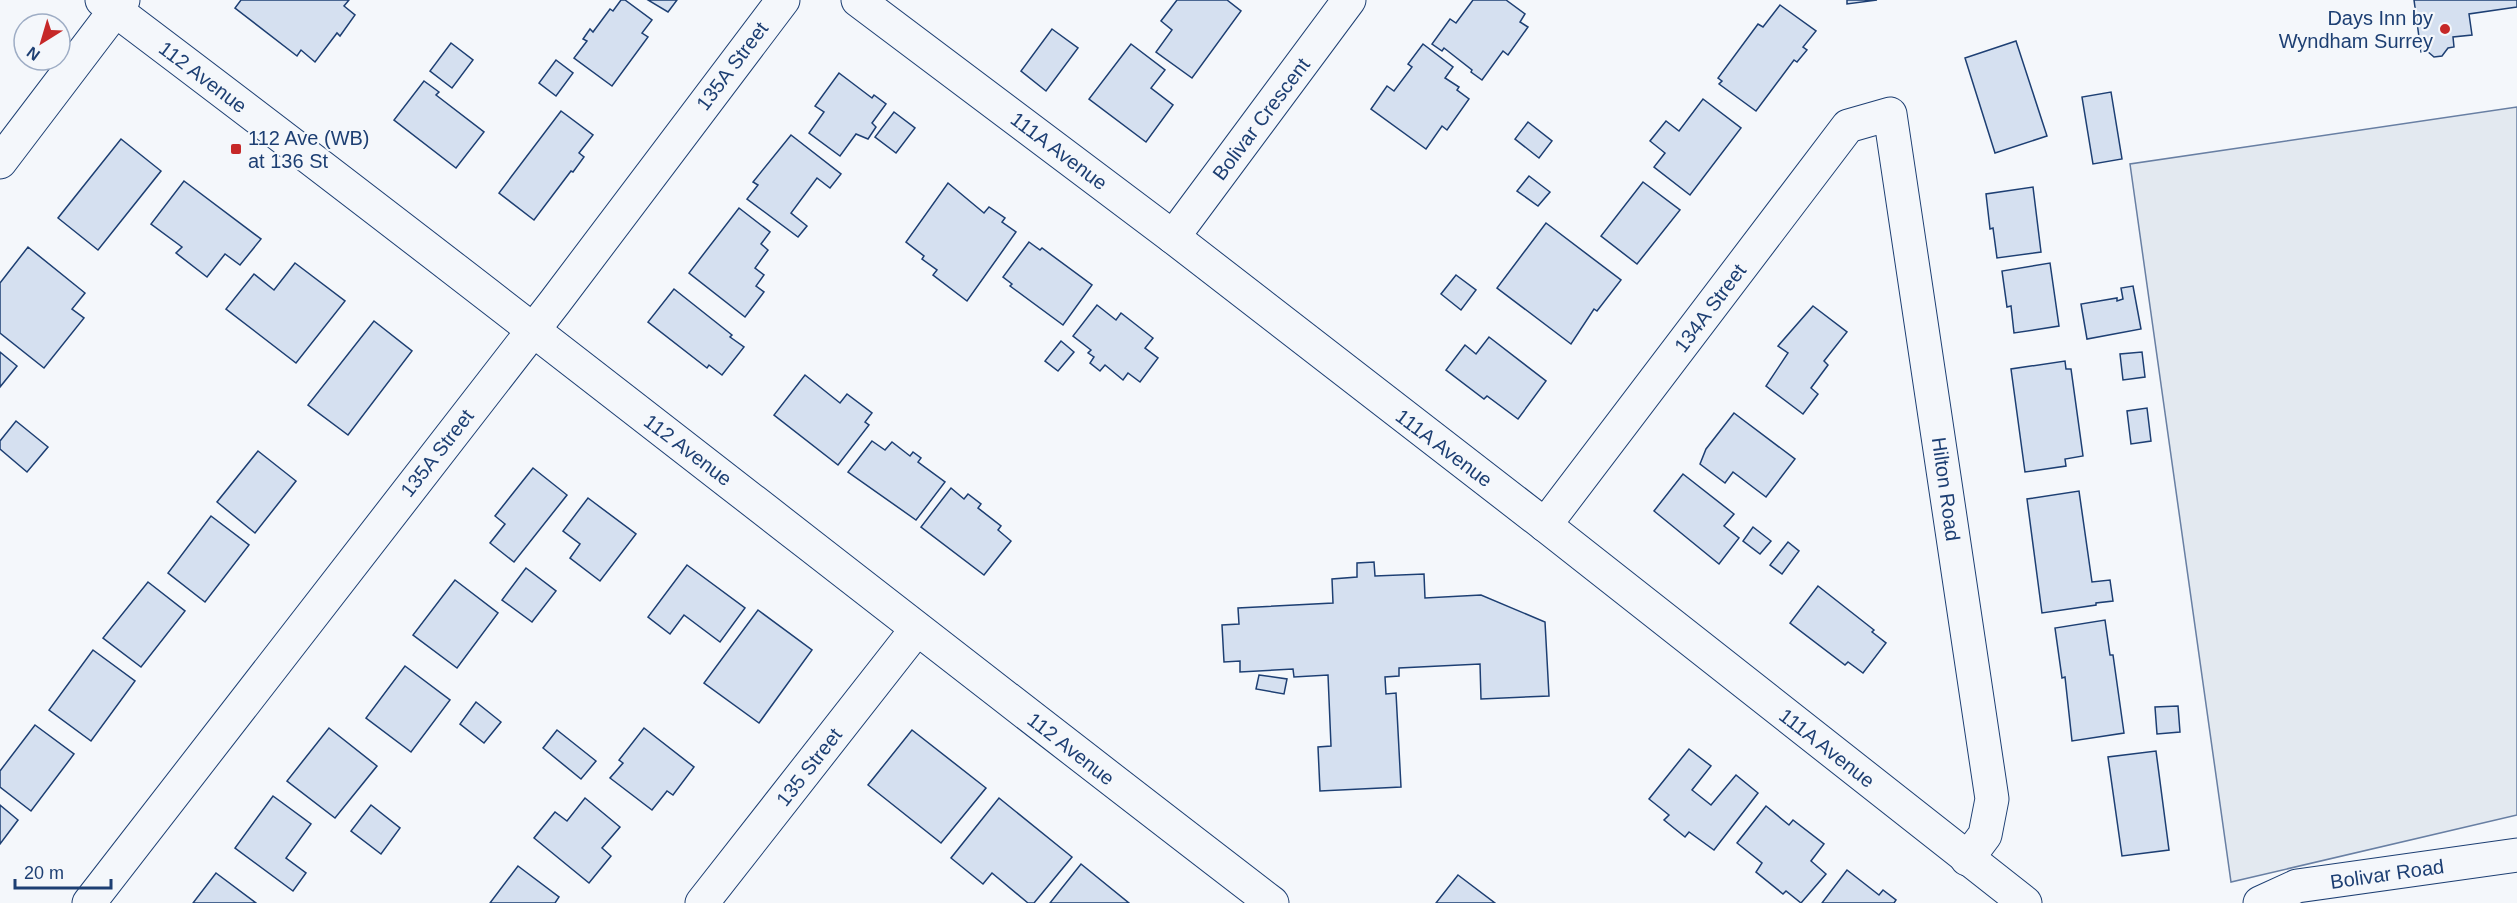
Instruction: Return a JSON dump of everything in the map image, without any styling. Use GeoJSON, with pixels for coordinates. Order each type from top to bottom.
{"type":"FeatureCollection","features":[{"type":"Feature","properties":{"kind":"street","name":"135A Street"},"geometry":{"type":"LineString","coordinates":[[89,903],[532,331],[783,0]]}},
{"type":"Feature","properties":{"kind":"street","name":"111A Avenue"},"geometry":{"type":"LineString","coordinates":[[858,0],[1173,237],[1545,525],[2025,903]]}},
{"type":"Feature","properties":{"kind":"street","name":"Bolivar Crescent"},"geometry":{"type":"LineString","coordinates":[[1173,237],[1349,0]]}},
{"type":"Feature","properties":{"kind":"street","name":"112 Avenue"},"geometry":{"type":"LineString","coordinates":[[113,3],[532,331],[785,524],[916,630],[1272,903]]}},
{"type":"Feature","properties":{"kind":"street"},"geometry":{"type":"LineString","coordinates":[[0,162],[113,3]]}},
{"type":"Feature","properties":{"kind":"street","name":"134A Street"},"geometry":{"type":"LineString","coordinates":[[1545,525],[1848,126],[1890,114]]}},
{"type":"Feature","properties":{"kind":"street","name":"Hilton Road"},"geometry":{"type":"LineString","coordinates":[[1890,114],[1992,799],[1985,835],[1967,859]]}},
{"type":"Feature","properties":{"kind":"street","name":"135 Street"},"geometry":{"type":"LineString","coordinates":[[702,903],[916,630]]}},
{"type":"Feature","properties":{"kind":"street","name":"Bolivar Road"},"geometry":{"type":"LineString","coordinates":[[2260,903],[2297,886],[2517,855]]}},
{"type":"Feature","properties":{"kind":"shaded area"},"geometry":{"type":"Polygon","coordinates":[[[2517,107],[2517,815],[2231,882],[2130,164],[2517,107]]]}},
{"type":"Feature","properties":{"kind":"building"},"geometry":{"type":"Polygon","coordinates":[[[241,0],[349,0],[344,6],[355,15],[340,36],[337,33],[315,62],[301,50],[297,56],[235,8],[241,0]]]}},
{"type":"Feature","properties":{"kind":"building"},"geometry":{"type":"Polygon","coordinates":[[[621,0],[625,0],[652,20],[642,33],[648,37],[612,86],[574,58],[587,41],[583,39],[590,29],[593,32],[610,9],[613,11],[621,0]]]}},
{"type":"Feature","properties":{"kind":"building"},"geometry":{"type":"Polygon","coordinates":[[[648,0],[677,0],[668,12],[648,0]]]}},
{"type":"Feature","properties":{"kind":"building"},"geometry":{"type":"Polygon","coordinates":[[[1177,0],[1227,0],[1241,11],[1192,78],[1156,52],[1172,30],[1161,21],[1177,0]]]}},
{"type":"Feature","properties":{"kind":"building"},"geometry":{"type":"Polygon","coordinates":[[[1473,0],[1506,0],[1525,14],[1520,22],[1528,27],[1508,55],[1503,51],[1482,80],[1444,48],[1442,51],[1432,44],[1450,19],[1456,23],[1473,0]]]}},
{"type":"Feature","properties":{"kind":"building"},"geometry":{"type":"Polygon","coordinates":[[[1847,0],[1877,0],[1847,4],[1847,0]]]}},
{"type":"Feature","properties":{"kind":"building","name":"Days Inn by Wyndham Surrey"},"geometry":{"type":"Polygon","coordinates":[[[2414,0],[2517,0],[2517,7],[2469,14],[2472,35],[2453,37],[2454,47],[2448,48],[2442,56],[2434,57],[2427,51],[2421,52],[2414,0]]]}},
{"type":"Feature","properties":{"kind":"building"},"geometry":{"type":"Polygon","coordinates":[[[1780,5],[1816,31],[1803,47],[1807,50],[1797,62],[1794,60],[1756,111],[1719,84],[1722,81],[1718,78],[1758,24],[1763,27],[1780,5]]]}},
{"type":"Feature","properties":{"kind":"building"},"geometry":{"type":"Polygon","coordinates":[[[1052,29],[1078,48],[1046,91],[1021,71],[1052,29]]]}},
{"type":"Feature","properties":{"kind":"building"},"geometry":{"type":"Polygon","coordinates":[[[2016,41],[2047,136],[1995,153],[1965,58],[2016,41]]]}},
{"type":"Feature","properties":{"kind":"building"},"geometry":{"type":"Polygon","coordinates":[[[451,43],[473,60],[452,88],[430,71],[451,43]]]}},
{"type":"Feature","properties":{"kind":"building"},"geometry":{"type":"Polygon","coordinates":[[[1131,44],[1165,70],[1151,88],[1173,105],[1146,142],[1089,99],[1131,44]]]}},
{"type":"Feature","properties":{"kind":"building"},"geometry":{"type":"Polygon","coordinates":[[[1423,44],[1453,67],[1445,78],[1459,87],[1457,90],[1469,99],[1447,130],[1442,126],[1426,149],[1371,109],[1387,86],[1394,91],[1412,67],[1408,64],[1423,44]]]}},
{"type":"Feature","properties":{"kind":"building"},"geometry":{"type":"Polygon","coordinates":[[[556,60],[573,73],[556,96],[539,83],[556,60]]]}},
{"type":"Feature","properties":{"kind":"building"},"geometry":{"type":"Polygon","coordinates":[[[839,73],[872,98],[874,95],[886,104],[872,123],[876,127],[868,139],[856,134],[840,156],[809,133],[824,112],[815,106],[839,73]]]}},
{"type":"Feature","properties":{"kind":"building"},"geometry":{"type":"Polygon","coordinates":[[[424,81],[439,92],[436,95],[484,132],[456,168],[394,120],[424,81]]]}},
{"type":"Feature","properties":{"kind":"building"},"geometry":{"type":"Polygon","coordinates":[[[2111,92],[2122,159],[2093,164],[2082,97],[2111,92]]]}},
{"type":"Feature","properties":{"kind":"building"},"geometry":{"type":"Polygon","coordinates":[[[1703,99],[1741,128],[1690,195],[1654,167],[1665,153],[1650,141],[1666,121],[1679,131],[1703,99]]]}},
{"type":"Feature","properties":{"kind":"building"},"geometry":{"type":"Polygon","coordinates":[[[561,111],[593,135],[579,153],[584,157],[534,220],[499,193],[561,111]]]}},
{"type":"Feature","properties":{"kind":"building"},"geometry":{"type":"Polygon","coordinates":[[[894,112],[915,128],[896,153],[875,137],[894,112]]]}},
{"type":"Feature","properties":{"kind":"building"},"geometry":{"type":"Polygon","coordinates":[[[1528,122],[1552,141],[1539,158],[1515,139],[1528,122]]]}},
{"type":"Feature","properties":{"kind":"building"},"geometry":{"type":"Polygon","coordinates":[[[791,135],[841,174],[830,188],[817,178],[791,213],[807,226],[798,237],[747,199],[758,185],[753,182],[791,135]]]}},
{"type":"Feature","properties":{"kind":"building"},"geometry":{"type":"Polygon","coordinates":[[[121,139],[161,171],[98,250],[58,218],[121,139]]]}},
{"type":"Feature","properties":{"kind":"building"},"geometry":{"type":"Polygon","coordinates":[[[1529,176],[1550,192],[1538,206],[1517,191],[1529,176]]]}},
{"type":"Feature","properties":{"kind":"building"},"geometry":{"type":"Polygon","coordinates":[[[184,181],[261,239],[240,265],[225,254],[207,277],[176,253],[182,247],[151,224],[184,181]]]}},
{"type":"Feature","properties":{"kind":"building"},"geometry":{"type":"Polygon","coordinates":[[[1643,182],[1680,210],[1637,264],[1601,236],[1643,182]]]}},
{"type":"Feature","properties":{"kind":"building"},"geometry":{"type":"Polygon","coordinates":[[[948,183],[984,213],[989,207],[1005,218],[1002,222],[1016,232],[967,301],[933,275],[937,270],[922,259],[924,256],[906,242],[948,183]]]}},
{"type":"Feature","properties":{"kind":"building"},"geometry":{"type":"Polygon","coordinates":[[[2033,187],[2041,252],[1997,258],[1993,228],[1990,229],[1986,194],[2033,187]]]}},
{"type":"Feature","properties":{"kind":"building"},"geometry":{"type":"Polygon","coordinates":[[[739,208],[770,232],[761,244],[768,250],[755,268],[764,275],[756,286],[764,292],[745,317],[689,273],[739,208]]]}},
{"type":"Feature","properties":{"kind":"building"},"geometry":{"type":"Polygon","coordinates":[[[1546,223],[1621,280],[1597,311],[1594,309],[1571,344],[1497,288],[1546,223]]]}},
{"type":"Feature","properties":{"kind":"building"},"geometry":{"type":"Polygon","coordinates":[[[1029,242],[1040,250],[1042,248],[1092,285],[1063,325],[1010,286],[1012,284],[1003,277],[1029,242]]]}},
{"type":"Feature","properties":{"kind":"building"},"geometry":{"type":"Polygon","coordinates":[[[28,247],[85,293],[72,309],[84,318],[44,368],[0,333],[0,283],[28,247]]]}},
{"type":"Feature","properties":{"kind":"building"},"geometry":{"type":"Polygon","coordinates":[[[295,263],[345,301],[296,363],[226,309],[254,274],[274,290],[295,263]]]}},
{"type":"Feature","properties":{"kind":"building"},"geometry":{"type":"Polygon","coordinates":[[[2050,263],[2059,326],[2014,333],[2011,306],[2007,307],[2002,271],[2050,263]]]}},
{"type":"Feature","properties":{"kind":"building"},"geometry":{"type":"Polygon","coordinates":[[[1456,275],[1476,290],[1461,310],[1441,294],[1456,275]]]}},
{"type":"Feature","properties":{"kind":"building"},"geometry":{"type":"Polygon","coordinates":[[[2133,286],[2141,329],[2087,339],[2081,304],[2123,299],[2121,288],[2133,286]]]}},
{"type":"Feature","properties":{"kind":"building"},"geometry":{"type":"Polygon","coordinates":[[[674,289],[744,347],[722,375],[709,365],[707,368],[648,322],[674,289]]]}},
{"type":"Feature","properties":{"kind":"building"},"geometry":{"type":"Polygon","coordinates":[[[1097,305],[1116,320],[1121,313],[1153,338],[1145,348],[1158,358],[1140,382],[1128,373],[1123,380],[1105,365],[1100,371],[1090,363],[1094,357],[1088,353],[1091,350],[1073,336],[1097,305]]]}},
{"type":"Feature","properties":{"kind":"building"},"geometry":{"type":"Polygon","coordinates":[[[1813,306],[1847,332],[1824,361],[1828,365],[1811,388],[1818,394],[1803,414],[1766,386],[1788,353],[1778,346],[1813,306]]]}},
{"type":"Feature","properties":{"kind":"building"},"geometry":{"type":"Polygon","coordinates":[[[374,321],[412,351],[348,435],[308,405],[374,321]]]}},
{"type":"Feature","properties":{"kind":"building"},"geometry":{"type":"Polygon","coordinates":[[[1489,337],[1546,381],[1518,419],[1487,396],[1484,399],[1446,370],[1465,345],[1476,354],[1489,337]]]}},
{"type":"Feature","properties":{"kind":"building"},"geometry":{"type":"Polygon","coordinates":[[[1061,341],[1074,352],[1058,371],[1045,361],[1061,341]]]}},
{"type":"Feature","properties":{"kind":"building"},"geometry":{"type":"Polygon","coordinates":[[[0,352],[17,366],[0,387],[0,352]]]}},
{"type":"Feature","properties":{"kind":"building"},"geometry":{"type":"Polygon","coordinates":[[[2142,352],[2145,377],[2123,380],[2120,354],[2142,352]]]}},
{"type":"Feature","properties":{"kind":"building"},"geometry":{"type":"Polygon","coordinates":[[[2065,361],[2066,369],[2071,369],[2083,456],[2065,459],[2066,466],[2025,472],[2011,369],[2065,361]]]}},
{"type":"Feature","properties":{"kind":"building"},"geometry":{"type":"Polygon","coordinates":[[[805,375],[840,403],[847,394],[872,413],[865,422],[869,425],[838,465],[774,415],[805,375]]]}},
{"type":"Feature","properties":{"kind":"building"},"geometry":{"type":"Polygon","coordinates":[[[2147,408],[2151,441],[2131,444],[2127,411],[2147,408]]]}},
{"type":"Feature","properties":{"kind":"building"},"geometry":{"type":"Polygon","coordinates":[[[1734,413],[1795,459],[1766,497],[1733,472],[1725,483],[1700,464],[1706,449],[1734,413]]]}},
{"type":"Feature","properties":{"kind":"building"},"geometry":{"type":"Polygon","coordinates":[[[16,421],[48,447],[27,472],[0,449],[0,441],[16,421]]]}},
{"type":"Feature","properties":{"kind":"building"},"geometry":{"type":"Polygon","coordinates":[[[872,441],[885,450],[892,442],[910,456],[913,452],[921,458],[918,462],[945,482],[916,520],[848,472],[872,441]]]}},
{"type":"Feature","properties":{"kind":"building"},"geometry":{"type":"Polygon","coordinates":[[[258,451],[296,481],[255,533],[217,502],[258,451]]]}},
{"type":"Feature","properties":{"kind":"building"},"geometry":{"type":"Polygon","coordinates":[[[533,468],[567,495],[514,562],[490,543],[505,524],[495,516],[533,468]]]}},
{"type":"Feature","properties":{"kind":"building"},"geometry":{"type":"Polygon","coordinates":[[[1683,474],[1734,514],[1724,526],[1739,538],[1719,564],[1654,511],[1683,474]]]}},
{"type":"Feature","properties":{"kind":"building"},"geometry":{"type":"Polygon","coordinates":[[[951,488],[964,499],[968,494],[981,504],[978,508],[1001,526],[998,530],[1011,541],[984,575],[921,527],[951,488]]]}},
{"type":"Feature","properties":{"kind":"building"},"geometry":{"type":"Polygon","coordinates":[[[2079,491],[2092,582],[2110,580],[2113,601],[2042,613],[2027,499],[2079,491]]]}},
{"type":"Feature","properties":{"kind":"building"},"geometry":{"type":"Polygon","coordinates":[[[588,498],[636,534],[600,581],[570,558],[580,544],[563,531],[588,498]]]}},
{"type":"Feature","properties":{"kind":"building"},"geometry":{"type":"Polygon","coordinates":[[[211,516],[249,545],[205,602],[168,573],[211,516]]]}},
{"type":"Feature","properties":{"kind":"building"},"geometry":{"type":"Polygon","coordinates":[[[1753,527],[1771,541],[1760,554],[1743,541],[1753,527]]]}},
{"type":"Feature","properties":{"kind":"building"},"geometry":{"type":"Polygon","coordinates":[[[1788,542],[1799,551],[1782,574],[1770,565],[1788,542]]]}},
{"type":"Feature","properties":{"kind":"building"},"geometry":{"type":"Polygon","coordinates":[[[1374,562],[1375,576],[1424,574],[1425,598],[1481,595],[1545,622],[1549,696],[1481,699],[1480,664],[1399,668],[1399,676],[1385,677],[1386,694],[1396,693],[1401,787],[1320,791],[1318,747],[1331,746],[1328,675],[1294,677],[1293,669],[1240,672],[1240,661],[1224,662],[1222,625],[1239,624],[1238,608],[1333,603],[1332,579],[1357,577],[1357,563],[1374,562]]]}},
{"type":"Feature","properties":{"kind":"building"},"geometry":{"type":"Polygon","coordinates":[[[687,565],[745,608],[720,642],[684,615],[670,634],[648,617],[687,565]]]}},
{"type":"Feature","properties":{"kind":"building"},"geometry":{"type":"Polygon","coordinates":[[[526,568],[556,591],[532,622],[502,600],[526,568]]]}},
{"type":"Feature","properties":{"kind":"building"},"geometry":{"type":"Polygon","coordinates":[[[455,580],[498,613],[457,668],[413,635],[455,580]]]}},
{"type":"Feature","properties":{"kind":"building"},"geometry":{"type":"Polygon","coordinates":[[[148,582],[185,611],[141,667],[103,638],[148,582]]]}},
{"type":"Feature","properties":{"kind":"building"},"geometry":{"type":"Polygon","coordinates":[[[1818,586],[1874,630],[1872,632],[1886,643],[1863,673],[1848,662],[1845,665],[1790,623],[1818,586]]]}},
{"type":"Feature","properties":{"kind":"building"},"geometry":{"type":"Polygon","coordinates":[[[758,610],[812,650],[759,723],[704,683],[758,610]]]}},
{"type":"Feature","properties":{"kind":"building"},"geometry":{"type":"Polygon","coordinates":[[[2105,620],[2110,655],[2113,655],[2124,733],[2072,741],[2065,677],[2062,678],[2055,628],[2105,620]]]}},
{"type":"Feature","properties":{"kind":"building"},"geometry":{"type":"Polygon","coordinates":[[[93,650],[135,681],[91,741],[49,710],[93,650]]]}},
{"type":"Feature","properties":{"kind":"building"},"geometry":{"type":"Polygon","coordinates":[[[405,666],[450,700],[411,752],[366,718],[405,666]]]}},
{"type":"Feature","properties":{"kind":"building"},"geometry":{"type":"Polygon","coordinates":[[[1259,675],[1287,679],[1284,694],[1256,689],[1259,675]]]}},
{"type":"Feature","properties":{"kind":"building"},"geometry":{"type":"Polygon","coordinates":[[[476,702],[501,722],[484,743],[460,724],[476,702]]]}},
{"type":"Feature","properties":{"kind":"building"},"geometry":{"type":"Polygon","coordinates":[[[2178,706],[2180,732],[2157,734],[2155,707],[2178,706]]]}},
{"type":"Feature","properties":{"kind":"building"},"geometry":{"type":"Polygon","coordinates":[[[35,725],[74,754],[31,811],[0,787],[0,771],[35,725]]]}},
{"type":"Feature","properties":{"kind":"building"},"geometry":{"type":"Polygon","coordinates":[[[329,728],[377,766],[335,818],[287,781],[329,728]]]}},
{"type":"Feature","properties":{"kind":"building"},"geometry":{"type":"Polygon","coordinates":[[[644,728],[694,767],[673,795],[667,791],[652,810],[610,778],[623,763],[619,760],[644,728]]]}},
{"type":"Feature","properties":{"kind":"building"},"geometry":{"type":"Polygon","coordinates":[[[557,730],[596,761],[581,779],[543,748],[557,730]]]}},
{"type":"Feature","properties":{"kind":"building"},"geometry":{"type":"Polygon","coordinates":[[[912,730],[986,788],[941,843],[868,785],[912,730]]]}},
{"type":"Feature","properties":{"kind":"building"},"geometry":{"type":"Polygon","coordinates":[[[1689,749],[1711,766],[1692,790],[1711,805],[1736,775],[1758,793],[1714,850],[1689,832],[1685,837],[1664,820],[1669,815],[1649,799],[1689,749]]]}},
{"type":"Feature","properties":{"kind":"building"},"geometry":{"type":"Polygon","coordinates":[[[2156,751],[2169,850],[2122,856],[2108,757],[2156,751]]]}},
{"type":"Feature","properties":{"kind":"building"},"geometry":{"type":"Polygon","coordinates":[[[273,796],[311,824],[286,858],[306,873],[293,891],[235,848],[273,796]]]}},
{"type":"Feature","properties":{"kind":"building"},"geometry":{"type":"Polygon","coordinates":[[[585,798],[620,827],[602,848],[611,856],[589,883],[534,838],[555,812],[567,821],[585,798]]]}},
{"type":"Feature","properties":{"kind":"building"},"geometry":{"type":"Polygon","coordinates":[[[999,798],[1072,857],[1034,903],[1028,903],[992,873],[983,884],[951,858],[999,798]]]}},
{"type":"Feature","properties":{"kind":"building"},"geometry":{"type":"Polygon","coordinates":[[[0,805],[18,820],[0,844],[0,805]]]}},
{"type":"Feature","properties":{"kind":"building"},"geometry":{"type":"Polygon","coordinates":[[[371,805],[400,828],[381,854],[351,831],[371,805]]]}},
{"type":"Feature","properties":{"kind":"building"},"geometry":{"type":"Polygon","coordinates":[[[1766,806],[1789,825],[1793,820],[1824,844],[1811,861],[1826,874],[1801,903],[1786,891],[1783,894],[1756,872],[1762,863],[1737,843],[1766,806]]]}},
{"type":"Feature","properties":{"kind":"building"},"geometry":{"type":"Polygon","coordinates":[[[1081,864],[1129,903],[1050,903],[1081,864]]]}},
{"type":"Feature","properties":{"kind":"building"},"geometry":{"type":"Polygon","coordinates":[[[518,866],[559,897],[555,903],[490,903],[518,866]]]}},
{"type":"Feature","properties":{"kind":"building"},"geometry":{"type":"Polygon","coordinates":[[[1847,870],[1879,895],[1883,890],[1896,900],[1894,903],[1822,903],[1847,870]]]}},
{"type":"Feature","properties":{"kind":"building"},"geometry":{"type":"Polygon","coordinates":[[[216,873],[256,903],[193,903],[216,873]]]}},
{"type":"Feature","properties":{"kind":"building"},"geometry":{"type":"Polygon","coordinates":[[[1458,875],[1495,903],[1436,903],[1458,875]]]}},
{"type":"Feature","properties":{"kind":"place","name":"Days Inn by Wyndham Surrey"},"geometry":{"type":"Point","coordinates":[2445,29]}},
{"type":"Feature","properties":{"kind":"place","name":"112 Ave (WB) at 136 St"},"geometry":{"type":"Point","coordinates":[236,149]}}]}
